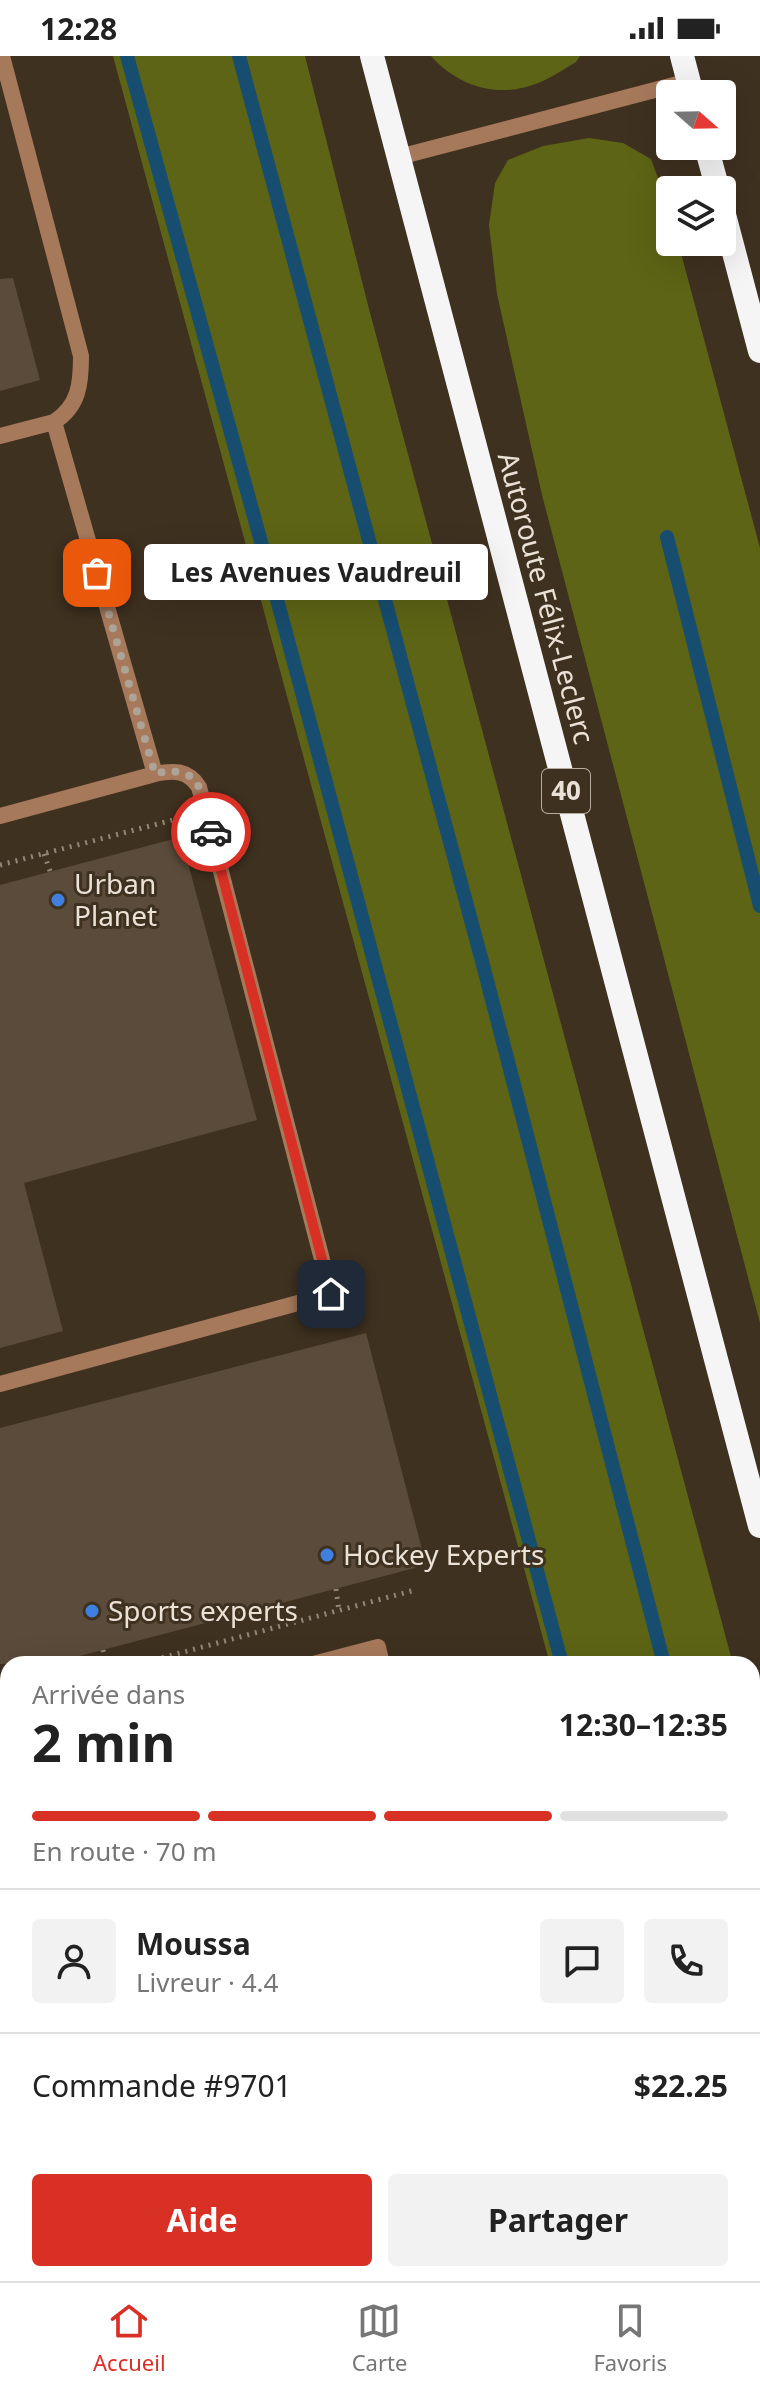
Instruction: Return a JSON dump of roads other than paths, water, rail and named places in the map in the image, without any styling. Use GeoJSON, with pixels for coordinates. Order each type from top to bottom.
{"type":"FeatureCollection","features":[{"type":"Feature","properties":{"kind":"highway","name":"Autoroute Félix-Leclerc"},"geometry":{"type":"LineString","coordinates":[[372,56],[760,1526]]}},
{"type":"Feature","properties":{"kind":"highway"},"geometry":{"type":"LineString","coordinates":[[682,56],[688,80]]}},
{"type":"Feature","properties":{"kind":"highway"},"geometry":{"type":"LineString","coordinates":[[735,256],[760,351]]}},
{"type":"Feature","properties":{"kind":"lane"},"geometry":{"type":"LineString","coordinates":[[0,436],[54,422],[66,414],[76,400],[81,382],[81,356],[2,56]]}},
{"type":"Feature","properties":{"kind":"lane"},"geometry":{"type":"LineString","coordinates":[[399,157],[656,96]]}},
{"type":"Feature","properties":{"kind":"lane"},"geometry":{"type":"LineString","coordinates":[[54,422],[155,774]]}},
{"type":"Feature","properties":{"kind":"lane"},"geometry":{"type":"LineString","coordinates":[[0,816],[170,770],[193,777],[199,787],[331,1294],[0,1384]]}},
{"type":"Feature","properties":{"kind":"lane"},"geometry":{"type":"LineString","coordinates":[[344,1656],[378,1647],[380,1656]]}},
{"type":"Feature","properties":{"kind":"waterway"},"geometry":{"type":"LineString","coordinates":[[127,56],[282,618],[560,1656]]}},
{"type":"Feature","properties":{"kind":"waterway"},"geometry":{"type":"LineString","coordinates":[[239,56],[483,965],[662,1656]]}},
{"type":"Feature","properties":{"kind":"waterway"},"geometry":{"type":"LineString","coordinates":[[667,537],[760,906]]}},
{"type":"Feature","properties":{"kind":"place","name":"Les Avenues Vaudreuil"},"geometry":{"type":"Point","coordinates":[97,573]}},
{"type":"Feature","properties":{"kind":"place","name":"Urban Planet"},"geometry":{"type":"Point","coordinates":[58,900]}},
{"type":"Feature","properties":{"kind":"place","name":"Hockey Experts"},"geometry":{"type":"Point","coordinates":[327,1555]}},
{"type":"Feature","properties":{"kind":"place","name":"Sports experts"},"geometry":{"type":"Point","coordinates":[92,1611]}}]}
